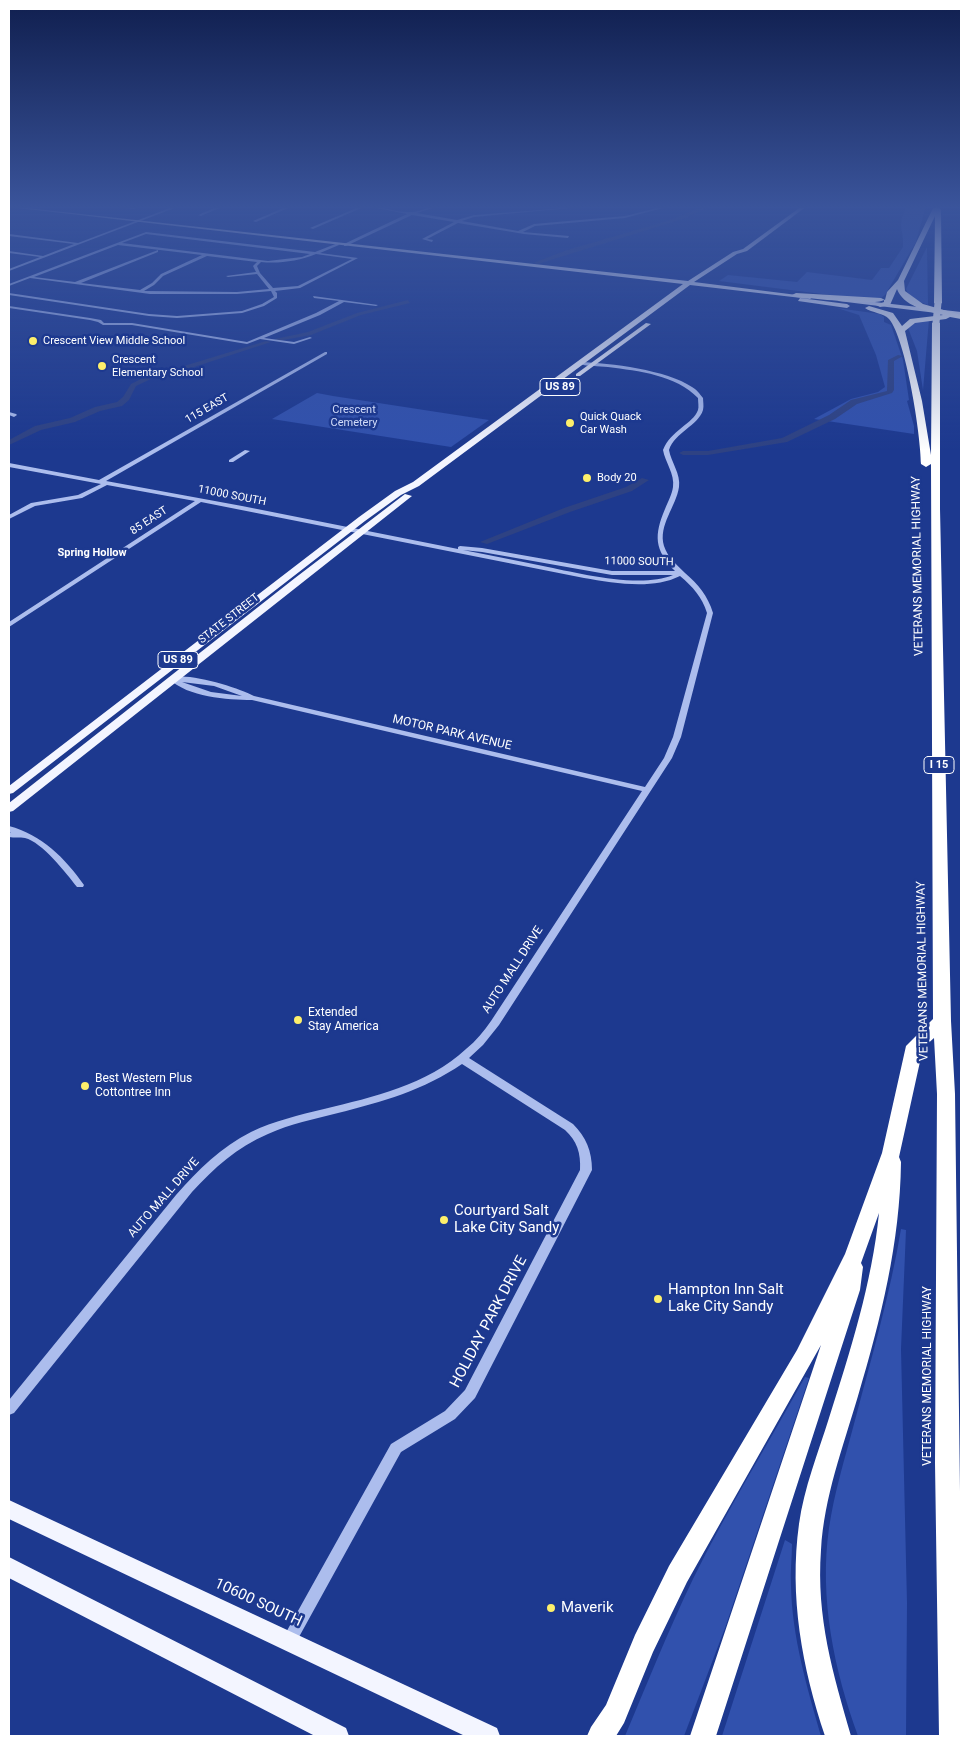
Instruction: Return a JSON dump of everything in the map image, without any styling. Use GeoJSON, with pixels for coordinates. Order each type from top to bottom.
{"type":"FeatureCollection","features":[{"type":"Feature","properties":{"kind":"highway"},"geometry":{"type":"LineString","coordinates":[[796,295],[869,301],[882,300],[895,287]]}},
{"type":"Feature","properties":{"kind":"highway"},"geometry":{"type":"LineString","coordinates":[[900,287],[904,296],[915,302],[952,315]]}},
{"type":"Feature","properties":{"kind":"highway","name":"VETERANS MEMORIAL HIGHWAY"},"geometry":{"type":"LineString","coordinates":[[948,287],[952,315],[935,509],[942,1021],[946,1094],[952,1736]]}},
{"type":"Feature","properties":{"kind":"highway"},"geometry":{"type":"LineString","coordinates":[[880,305],[886,303],[889,295]]}},
{"type":"Feature","properties":{"kind":"highway"},"geometry":{"type":"LineString","coordinates":[[904,307],[952,315]]}},
{"type":"Feature","properties":{"kind":"highway"},"geometry":{"type":"LineString","coordinates":[[869,308],[890,315],[901,330],[918,401],[925,441],[926,501],[935,509]]}},
{"type":"Feature","properties":{"kind":"highway"},"geometry":{"type":"LineString","coordinates":[[915,313],[952,315]]}},
{"type":"Feature","properties":{"kind":"highway"},"geometry":{"type":"LineString","coordinates":[[901,330],[913,321],[952,315]]}},
{"type":"Feature","properties":{"kind":"highway"},"geometry":{"type":"LineString","coordinates":[[600,1736],[613,1719],[678,1574],[805,1356],[855,1254],[892,1153],[915,1046],[942,1021]]}},
{"type":"Feature","properties":{"kind":"highway"},"geometry":{"type":"LineString","coordinates":[[838,1736],[821,1683],[811,1628],[807,1579],[810,1535],[818,1490],[861,1348],[878,1279],[892,1192],[892,1153]]}},
{"type":"Feature","properties":{"kind":"highway"},"geometry":{"type":"LineString","coordinates":[[703,1736],[850,1290],[855,1254]]}},
{"type":"Feature","properties":{"kind":"main road","name":"STATE STREET"},"geometry":{"type":"LineString","coordinates":[[9,791],[348,530],[398,493],[416,484],[524,406],[530,399],[684,287]]}},
{"type":"Feature","properties":{"kind":"main road"},"geometry":{"type":"LineString","coordinates":[[696,288],[796,295],[904,307]]}},
{"type":"Feature","properties":{"kind":"main road"},"geometry":{"type":"LineString","coordinates":[[696,288],[915,313]]}},
{"type":"Feature","properties":{"kind":"main road"},"geometry":{"type":"LineString","coordinates":[[635,334],[632,332],[644,322],[650,312]]}},
{"type":"Feature","properties":{"kind":"main road","name":"US 89"},"geometry":{"type":"LineString","coordinates":[[571,380],[651,322]]}},
{"type":"Feature","properties":{"kind":"main road","name":"STATE STREET"},"geometry":{"type":"LineString","coordinates":[[524,406],[538,402],[557,390]]}},
{"type":"Feature","properties":{"kind":"main road","name":"STATE STREET"},"geometry":{"type":"LineString","coordinates":[[9,809],[410,495],[416,484]]}},
{"type":"Feature","properties":{"kind":"main road"},"geometry":{"type":"LineString","coordinates":[[9,800],[57,762],[77,738]]}},
{"type":"Feature","properties":{"kind":"main road","name":"10600 SOUTH"},"geometry":{"type":"LineString","coordinates":[[9,1509],[489,1736]]}},
{"type":"Feature","properties":{"kind":"main road"},"geometry":{"type":"LineString","coordinates":[[9,1567],[338,1736]]}},
{"type":"Feature","properties":{"kind":"street"},"geometry":{"type":"LineString","coordinates":[[103,287],[197,297],[289,287]]}},
{"type":"Feature","properties":{"kind":"street"},"geometry":{"type":"LineString","coordinates":[[139,292],[147,287]]}},
{"type":"Feature","properties":{"kind":"street"},"geometry":{"type":"LineString","coordinates":[[9,294],[159,316],[218,317],[263,305],[276,297],[271,287]]}},
{"type":"Feature","properties":{"kind":"street"},"geometry":{"type":"LineString","coordinates":[[314,297],[376,305]]}},
{"type":"Feature","properties":{"kind":"street"},"geometry":{"type":"LineString","coordinates":[[9,307],[90,319],[103,324],[132,324],[244,343],[262,339],[343,301]]}},
{"type":"Feature","properties":{"kind":"street"},"geometry":{"type":"LineString","coordinates":[[262,339],[294,343],[310,338]]}},
{"type":"Feature","properties":{"kind":"street","name":"115 EAST"},"geometry":{"type":"LineString","coordinates":[[9,517],[33,504],[80,497],[325,353]]}},
{"type":"Feature","properties":{"kind":"street","name":"AUTO MALL DRIVE"},"geometry":{"type":"LineString","coordinates":[[9,1409],[180,1198],[206,1169],[221,1156],[238,1144],[271,1127],[399,1092],[421,1083],[462,1059],[494,1023],[648,790],[673,748],[710,613],[705,598],[667,558],[661,546],[660,540],[676,485],[675,476],[666,450],[670,440],[698,414],[702,405],[695,392],[676,381],[580,363]]}},
{"type":"Feature","properties":{"kind":"street"},"geometry":{"type":"LineString","coordinates":[[231,461],[247,451]]}},
{"type":"Feature","properties":{"kind":"street","name":"11000 SOUTH"},"geometry":{"type":"LineString","coordinates":[[9,466],[200,500],[452,549],[475,556],[607,579],[639,581],[667,579],[682,573]]}},
{"type":"Feature","properties":{"kind":"street","name":"85 EAST"},"geometry":{"type":"LineString","coordinates":[[9,625],[200,500]]}},
{"type":"Feature","properties":{"kind":"street","name":"MOTOR PARK AVENUE"},"geometry":{"type":"LineString","coordinates":[[173,679],[183,686],[234,698],[252,698],[648,790]]}},
{"type":"Feature","properties":{"kind":"street"},"geometry":{"type":"LineString","coordinates":[[9,828],[31,838],[56,855],[80,885]]}},
{"type":"Feature","properties":{"kind":"street"},"geometry":{"type":"LineString","coordinates":[[9,836],[31,838]]}},
{"type":"Feature","properties":{"kind":"street","name":"HOLIDAY PARK DRIVE"},"geometry":{"type":"LineString","coordinates":[[289,1641],[396,1448],[450,1415],[470,1394],[586,1170],[587,1159],[582,1141],[570,1127],[462,1059]]}},
{"type":"Feature","properties":{"kind":"green space"},"geometry":{"type":"Polygon","coordinates":[[[770,287],[889,287],[881,298],[854,298],[770,287]]]}},
{"type":"Feature","properties":{"kind":"green space"},"geometry":{"type":"Polygon","coordinates":[[[907,287],[928,287],[928,305],[912,297],[907,287]]]}},
{"type":"Feature","properties":{"kind":"green space"},"geometry":{"type":"Polygon","coordinates":[[[837,308],[880,314],[884,317],[884,322],[891,325],[903,360],[909,400],[907,401],[914,426],[914,434],[814,419],[851,399],[878,392],[885,387],[876,355],[859,315],[837,308]]]}},
{"type":"Feature","properties":{"kind":"green space"},"geometry":{"type":"Polygon","coordinates":[[[929,319],[923,390],[917,351],[908,328],[916,322],[929,319]]]}},
{"type":"Feature","properties":{"kind":"green space","name":"Crescent Cemetery"},"geometry":{"type":"Polygon","coordinates":[[[317,393],[489,420],[451,447],[272,419],[317,393]]]}},
{"type":"Feature","properties":{"kind":"green space"},"geometry":{"type":"Polygon","coordinates":[[[901,1229],[906,1230],[901,1349],[907,1603],[906,1736],[858,1736],[842,1686],[831,1634],[827,1607],[826,1554],[831,1515],[837,1489],[886,1303],[901,1229]]]}},
{"type":"Feature","properties":{"kind":"green space"},"geometry":{"type":"Polygon","coordinates":[[[805,1377],[809,1378],[725,1628],[684,1736],[625,1736],[666,1638],[706,1553],[805,1377]]]}},
{"type":"Feature","properties":{"kind":"green space"},"geometry":{"type":"Polygon","coordinates":[[[785,1540],[792,1544],[792,1605],[797,1643],[821,1736],[722,1736],[785,1540]]]}},
{"type":"Feature","properties":{"kind":"waterway"},"geometry":{"type":"LineString","coordinates":[[278,339],[309,334],[359,314],[408,302]]}},
{"type":"Feature","properties":{"kind":"waterway"},"geometry":{"type":"LineString","coordinates":[[9,443],[38,428],[72,420],[98,409],[119,404],[126,398],[133,385],[151,376],[186,368],[268,342]]}},
{"type":"Feature","properties":{"kind":"waterway"},"geometry":{"type":"LineString","coordinates":[[683,453],[708,453],[784,440],[832,417],[854,402],[890,392],[891,360],[900,356]]}},
{"type":"Feature","properties":{"kind":"waterway"},"geometry":{"type":"LineString","coordinates":[[484,542],[567,510],[629,489],[645,480]]}},
{"type":"Feature","properties":{"kind":"place","name":"Crescent View Middle School"},"geometry":{"type":"Point","coordinates":[33,341]}},
{"type":"Feature","properties":{"kind":"place","name":"Crescent Elementary School"},"geometry":{"type":"Point","coordinates":[102,366]}},
{"type":"Feature","properties":{"kind":"place","name":"Quick Quack Car Wash"},"geometry":{"type":"Point","coordinates":[570,423]}},
{"type":"Feature","properties":{"kind":"place","name":"Body 20"},"geometry":{"type":"Point","coordinates":[587,478]}},
{"type":"Feature","properties":{"kind":"place","name":"Extended Stay America"},"geometry":{"type":"Point","coordinates":[298,1020]}},
{"type":"Feature","properties":{"kind":"place","name":"Best Western Plus Cottontree Inn"},"geometry":{"type":"Point","coordinates":[85,1086]}},
{"type":"Feature","properties":{"kind":"place","name":"Courtyard Salt Lake City Sandy"},"geometry":{"type":"Point","coordinates":[444,1220]}},
{"type":"Feature","properties":{"kind":"place","name":"Hampton Inn Salt Lake City Sandy"},"geometry":{"type":"Point","coordinates":[658,1299]}},
{"type":"Feature","properties":{"kind":"place","name":"Maverik"},"geometry":{"type":"Point","coordinates":[551,1608]}},
{"type":"Feature","properties":{"kind":"district","name":"Spring Hollow"},"geometry":{"type":"Point","coordinates":[92,553]}}]}
